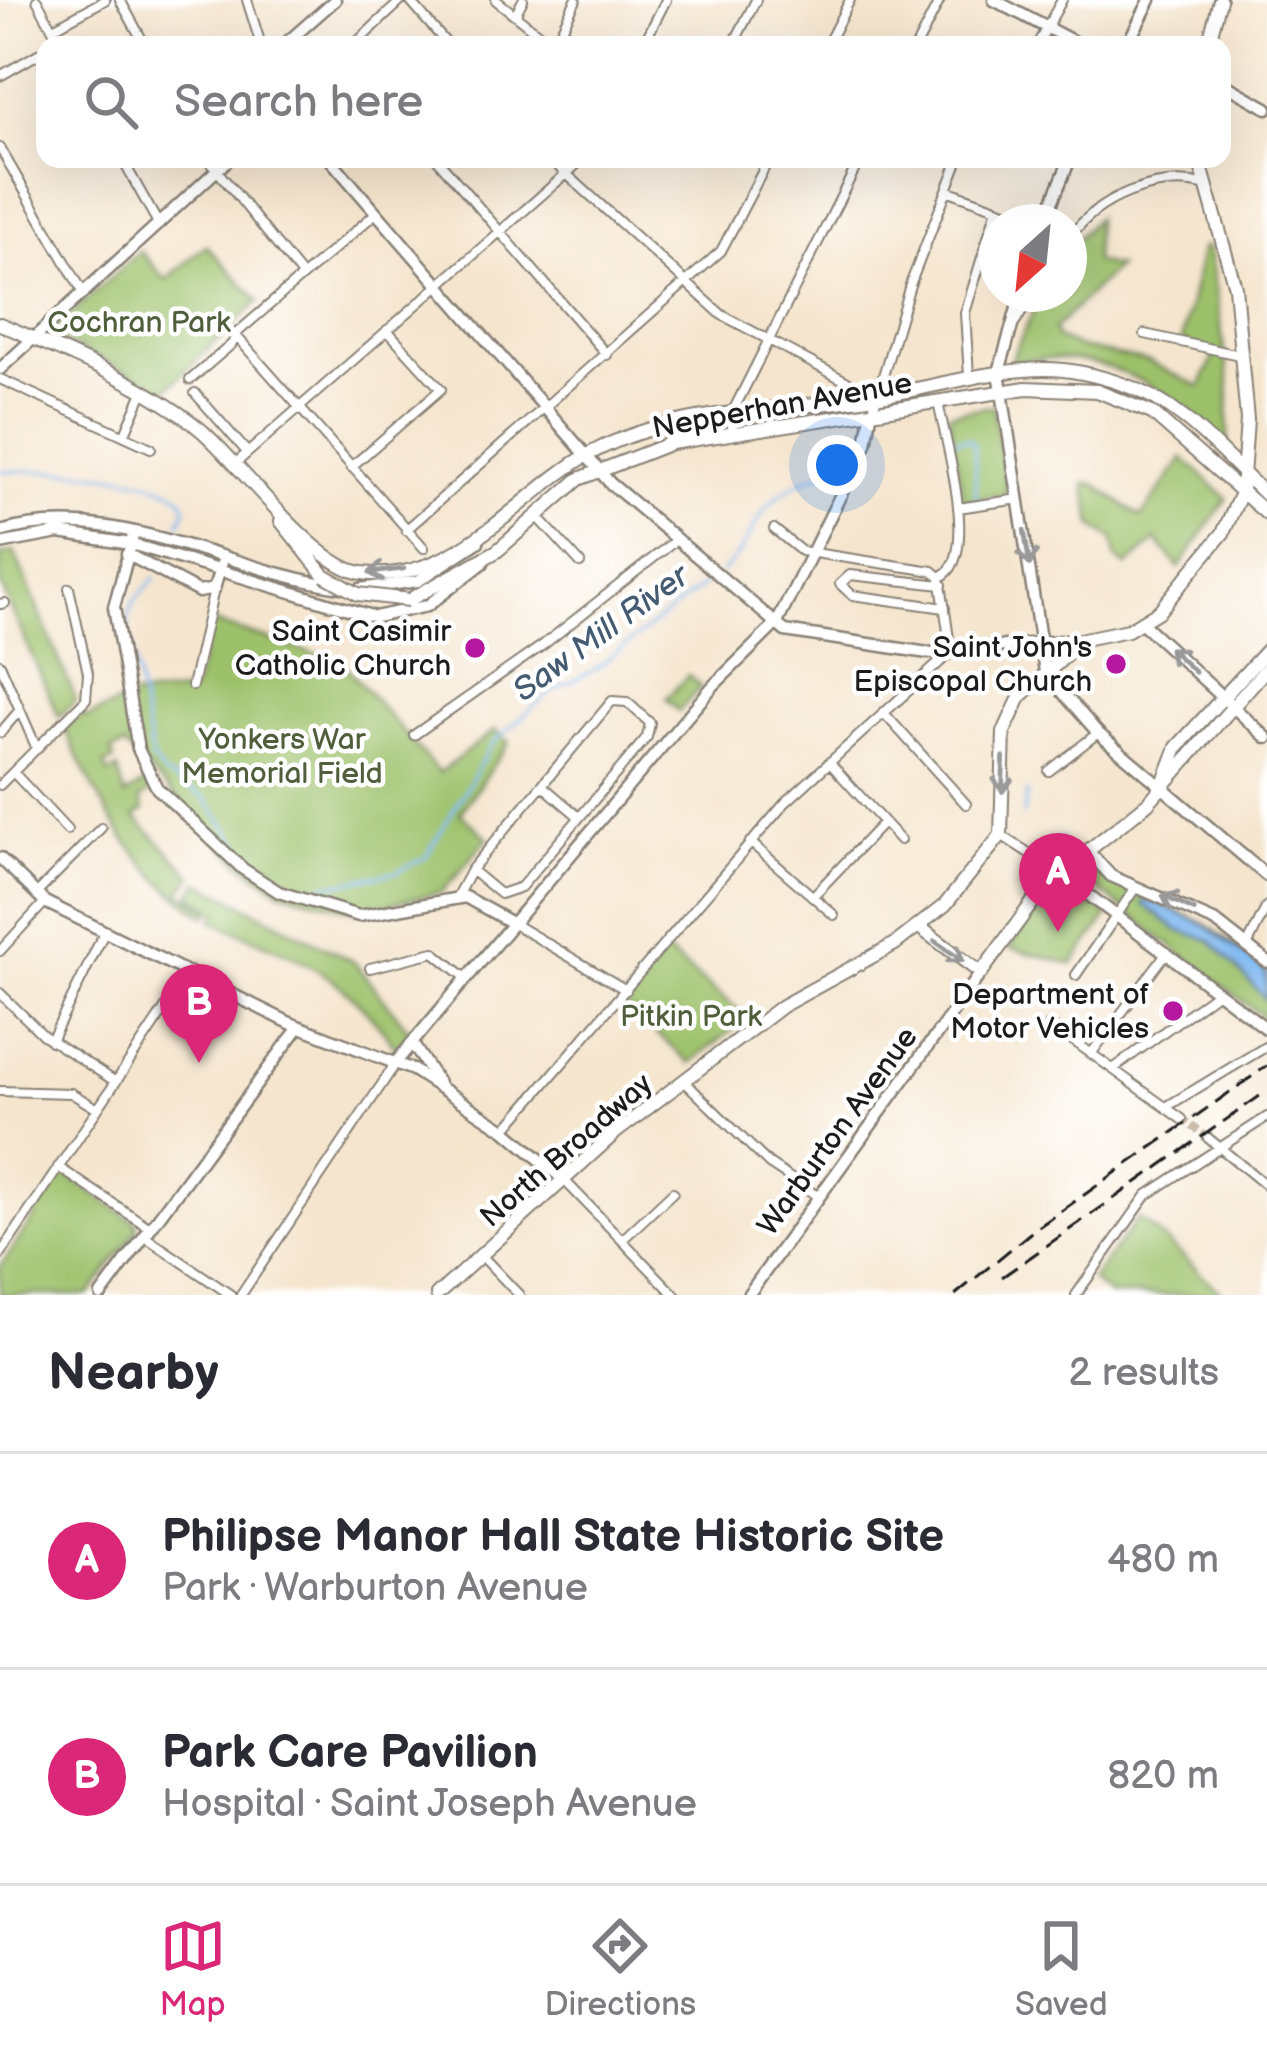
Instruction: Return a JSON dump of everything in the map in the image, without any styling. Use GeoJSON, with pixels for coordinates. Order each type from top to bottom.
{"type":"FeatureCollection","features":[{"type":"Feature","properties":{"kind":"main road"},"geometry":{"type":"LineString","coordinates":[[1210,36],[1220,0]]}},
{"type":"Feature","properties":{"kind":"main road"},"geometry":{"type":"LineString","coordinates":[[1001,835],[1005,724],[1020,697],[1084,639],[1142,623],[1172,599],[1202,563],[1243,491],[1241,355],[1234,287],[1201,168]]}},
{"type":"Feature","properties":{"kind":"main road"},"geometry":{"type":"LineString","coordinates":[[0,324],[143,392],[200,429],[236,463],[324,575],[358,594],[409,600],[497,551]]}},
{"type":"Feature","properties":{"kind":"main road","name":"Nepperhan Avenue"},"geometry":{"type":"LineString","coordinates":[[494,528],[587,454],[657,426],[875,397],[999,372],[1073,371],[1142,391],[1184,418],[1267,496]]}},
{"type":"Feature","properties":{"kind":"main road","name":"Nepperhan Avenue"},"geometry":{"type":"LineString","coordinates":[[497,551],[597,469],[671,442],[872,415],[1002,391],[1080,388],[1139,406],[1175,428],[1267,514]]}},
{"type":"Feature","properties":{"kind":"main road"},"geometry":{"type":"LineString","coordinates":[[263,495],[330,559],[360,573],[398,571],[494,528]]}},
{"type":"Feature","properties":{"kind":"main road"},"geometry":{"type":"LineString","coordinates":[[1227,701],[1267,650]]}},
{"type":"Feature","properties":{"kind":"main road"},"geometry":{"type":"LineString","coordinates":[[1227,701],[1267,668]]}},
{"type":"Feature","properties":{"kind":"main road","name":"Warburton Avenue"},"geometry":{"type":"LineString","coordinates":[[981,973],[1058,872],[1161,788],[1227,701]]}},
{"type":"Feature","properties":{"kind":"main road","name":"North Broadway"},"geometry":{"type":"LineString","coordinates":[[437,1295],[564,1180],[782,1006],[919,927],[945,905],[1001,835]]}},
{"type":"Feature","properties":{"kind":"main road"},"geometry":{"type":"LineString","coordinates":[[919,927],[981,973]]}},
{"type":"Feature","properties":{"kind":"street"},"geometry":{"type":"LineString","coordinates":[[37,0],[56,36]]}},
{"type":"Feature","properties":{"kind":"street"},"geometry":{"type":"LineString","coordinates":[[53,28],[105,0]]}},
{"type":"Feature","properties":{"kind":"street"},"geometry":{"type":"LineString","coordinates":[[120,0],[140,36]]}},
{"type":"Feature","properties":{"kind":"street"},"geometry":{"type":"LineString","coordinates":[[247,0],[258,36]]}},
{"type":"Feature","properties":{"kind":"street"},"geometry":{"type":"LineString","coordinates":[[294,36],[335,0]]}},
{"type":"Feature","properties":{"kind":"street"},"geometry":{"type":"LineString","coordinates":[[364,36],[406,0],[440,36]]}},
{"type":"Feature","properties":{"kind":"street"},"geometry":{"type":"LineString","coordinates":[[496,0],[542,36]]}},
{"type":"Feature","properties":{"kind":"street"},"geometry":{"type":"LineString","coordinates":[[515,15],[523,0]]}},
{"type":"Feature","properties":{"kind":"street"},"geometry":{"type":"LineString","coordinates":[[558,36],[576,0]]}},
{"type":"Feature","properties":{"kind":"street"},"geometry":{"type":"LineString","coordinates":[[648,36],[666,0]]}},
{"type":"Feature","properties":{"kind":"street"},"geometry":{"type":"LineString","coordinates":[[738,36],[756,0]]}},
{"type":"Feature","properties":{"kind":"street"},"geometry":{"type":"LineString","coordinates":[[832,36],[850,0]]}},
{"type":"Feature","properties":{"kind":"street"},"geometry":{"type":"LineString","coordinates":[[922,36],[940,0]]}},
{"type":"Feature","properties":{"kind":"street"},"geometry":{"type":"LineString","coordinates":[[994,0],[1064,36]]}},
{"type":"Feature","properties":{"kind":"street"},"geometry":{"type":"LineString","coordinates":[[1042,36],[1061,0]]}},
{"type":"Feature","properties":{"kind":"street"},"geometry":{"type":"LineString","coordinates":[[1131,36],[1150,0]]}},
{"type":"Feature","properties":{"kind":"street"},"geometry":{"type":"LineString","coordinates":[[0,76],[36,55]]}},
{"type":"Feature","properties":{"kind":"street"},"geometry":{"type":"LineString","coordinates":[[1231,88],[1267,108]]}},
{"type":"Feature","properties":{"kind":"street"},"geometry":{"type":"LineString","coordinates":[[0,148],[85,295]]}},
{"type":"Feature","properties":{"kind":"street"},"geometry":{"type":"LineString","coordinates":[[127,168],[159,225]]}},
{"type":"Feature","properties":{"kind":"street"},"geometry":{"type":"LineString","coordinates":[[213,168],[302,276]]}},
{"type":"Feature","properties":{"kind":"street"},"geometry":{"type":"LineString","coordinates":[[0,369],[219,168]]}},
{"type":"Feature","properties":{"kind":"street"},"geometry":{"type":"LineString","coordinates":[[338,168],[547,405],[597,469],[795,636],[951,652],[1084,639]]}},
{"type":"Feature","properties":{"kind":"street"},"geometry":{"type":"LineString","coordinates":[[445,168],[607,355]]}},
{"type":"Feature","properties":{"kind":"street"},"geometry":{"type":"LineString","coordinates":[[558,168],[722,315],[875,397]]}},
{"type":"Feature","properties":{"kind":"street"},"geometry":{"type":"LineString","coordinates":[[236,463],[574,168]]}},
{"type":"Feature","properties":{"kind":"street"},"geometry":{"type":"LineString","coordinates":[[406,530],[721,250],[762,168]]}},
{"type":"Feature","properties":{"kind":"street"},"geometry":{"type":"LineString","coordinates":[[732,432],[732,413],[855,168]]}},
{"type":"Feature","properties":{"kind":"street"},"geometry":{"type":"LineString","coordinates":[[241,1295],[412,1042],[727,671],[778,622],[866,444],[875,397],[910,285],[955,168]]}},
{"type":"Feature","properties":{"kind":"street"},"geometry":{"type":"LineString","coordinates":[[1049,204],[1066,168]]}},
{"type":"Feature","properties":{"kind":"street"},"geometry":{"type":"LineString","coordinates":[[1087,217],[1116,196],[1171,182],[1206,185]]}},
{"type":"Feature","properties":{"kind":"street"},"geometry":{"type":"LineString","coordinates":[[949,191],[986,204]]}},
{"type":"Feature","properties":{"kind":"street"},"geometry":{"type":"LineString","coordinates":[[190,380],[376,213]]}},
{"type":"Feature","properties":{"kind":"street"},"geometry":{"type":"LineString","coordinates":[[969,376],[965,314],[979,268]]}},
{"type":"Feature","properties":{"kind":"street"},"geometry":{"type":"LineString","coordinates":[[1015,312],[999,372],[1045,672],[1098,733],[1267,876]]}},
{"type":"Feature","properties":{"kind":"street"},"geometry":{"type":"LineString","coordinates":[[1010,328],[1022,312]]}},
{"type":"Feature","properties":{"kind":"street"},"geometry":{"type":"LineString","coordinates":[[351,467],[441,389],[386,330]]}},
{"type":"Feature","properties":{"kind":"street"},"geometry":{"type":"LineString","coordinates":[[1149,335],[1241,355]]}},
{"type":"Feature","properties":{"kind":"street"},"geometry":{"type":"LineString","coordinates":[[237,337],[424,548]]}},
{"type":"Feature","properties":{"kind":"street"},"geometry":{"type":"LineString","coordinates":[[0,379],[151,448]]}},
{"type":"Feature","properties":{"kind":"street"},"geometry":{"type":"LineString","coordinates":[[124,436],[143,392]]}},
{"type":"Feature","properties":{"kind":"street"},"geometry":{"type":"LineString","coordinates":[[195,393],[247,452]]}},
{"type":"Feature","properties":{"kind":"street"},"geometry":{"type":"LineString","coordinates":[[938,402],[958,508],[959,562],[941,581]]}},
{"type":"Feature","properties":{"kind":"street"},"geometry":{"type":"LineString","coordinates":[[958,508],[1019,499]]}},
{"type":"Feature","properties":{"kind":"street"},"geometry":{"type":"LineString","coordinates":[[537,516],[580,563]]}},
{"type":"Feature","properties":{"kind":"street","name":"Nepperhan Avenue"},"geometry":{"type":"LineString","coordinates":[[0,532],[67,522],[221,565],[372,590],[418,581],[443,569],[494,528]]}},
{"type":"Feature","properties":{"kind":"street"},"geometry":{"type":"LineString","coordinates":[[774,529],[812,553],[933,571],[941,581],[951,652]]}},
{"type":"Feature","properties":{"kind":"street","name":"Nepperhan Avenue"},"geometry":{"type":"LineString","coordinates":[[0,544],[59,533],[131,543]]}},
{"type":"Feature","properties":{"kind":"street"},"geometry":{"type":"LineString","coordinates":[[414,735],[543,645],[676,540]]}},
{"type":"Feature","properties":{"kind":"street"},"geometry":{"type":"LineString","coordinates":[[131,543],[145,567],[199,592],[210,608]]}},
{"type":"Feature","properties":{"kind":"street"},"geometry":{"type":"LineString","coordinates":[[131,543],[113,596],[137,749],[150,779],[243,869],[279,892],[359,916],[457,896],[626,990]]}},
{"type":"Feature","properties":{"kind":"street","name":"Nepperhan Avenue"},"geometry":{"type":"LineString","coordinates":[[221,565],[375,617],[427,606],[497,551]]}},
{"type":"Feature","properties":{"kind":"street"},"geometry":{"type":"LineString","coordinates":[[192,686],[221,565]]}},
{"type":"Feature","properties":{"kind":"street"},"geometry":{"type":"LineString","coordinates":[[113,596],[130,573],[145,567]]}},
{"type":"Feature","properties":{"kind":"street"},"geometry":{"type":"LineString","coordinates":[[941,581],[850,575],[839,584],[852,596],[945,608]]}},
{"type":"Feature","properties":{"kind":"street"},"geometry":{"type":"LineString","coordinates":[[0,785],[86,699],[88,674],[69,588]]}},
{"type":"Feature","properties":{"kind":"street"},"geometry":{"type":"LineString","coordinates":[[199,592],[214,589]]}},
{"type":"Feature","properties":{"kind":"street"},"geometry":{"type":"LineString","coordinates":[[1142,623],[1267,738]]}},
{"type":"Feature","properties":{"kind":"street"},"geometry":{"type":"LineString","coordinates":[[505,1130],[750,842],[829,762],[951,652]]}},
{"type":"Feature","properties":{"kind":"street"},"geometry":{"type":"LineString","coordinates":[[0,664],[37,749]]}},
{"type":"Feature","properties":{"kind":"street"},"geometry":{"type":"LineString","coordinates":[[457,896],[471,870],[612,701],[621,699],[645,717],[651,727],[647,737],[514,892],[500,894],[471,870]]}},
{"type":"Feature","properties":{"kind":"street"},"geometry":{"type":"LineString","coordinates":[[0,733],[19,711]]}},
{"type":"Feature","properties":{"kind":"street"},"geometry":{"type":"LineString","coordinates":[[883,712],[966,804]]}},
{"type":"Feature","properties":{"kind":"street"},"geometry":{"type":"LineString","coordinates":[[1049,771],[1098,733]]}},
{"type":"Feature","properties":{"kind":"street"},"geometry":{"type":"LineString","coordinates":[[829,762],[900,840]]}},
{"type":"Feature","properties":{"kind":"street"},"geometry":{"type":"LineString","coordinates":[[13,772],[68,830]]}},
{"type":"Feature","properties":{"kind":"street"},"geometry":{"type":"LineString","coordinates":[[543,786],[578,816]]}},
{"type":"Feature","properties":{"kind":"street"},"geometry":{"type":"LineString","coordinates":[[813,896],[883,824]]}},
{"type":"Feature","properties":{"kind":"street"},"geometry":{"type":"LineString","coordinates":[[0,951],[100,828]]}},
{"type":"Feature","properties":{"kind":"street"},"geometry":{"type":"LineString","coordinates":[[1001,835],[1119,914],[1267,1029]]}},
{"type":"Feature","properties":{"kind":"street"},"geometry":{"type":"LineString","coordinates":[[750,842],[834,916]]}},
{"type":"Feature","properties":{"kind":"street"},"geometry":{"type":"LineString","coordinates":[[1088,851],[1111,876],[1216,922],[1267,962]]}},
{"type":"Feature","properties":{"kind":"street"},"geometry":{"type":"LineString","coordinates":[[0,857],[41,898],[299,1027],[397,1061],[440,1086],[505,1130],[564,1180],[675,1295]]}},
{"type":"Feature","properties":{"kind":"street"},"geometry":{"type":"LineString","coordinates":[[1076,975],[1136,884]]}},
{"type":"Feature","properties":{"kind":"street"},"geometry":{"type":"LineString","coordinates":[[1246,946],[1267,906]]}},
{"type":"Feature","properties":{"kind":"street"},"geometry":{"type":"LineString","coordinates":[[52,1041],[105,931]]}},
{"type":"Feature","properties":{"kind":"street"},"geometry":{"type":"LineString","coordinates":[[370,968],[434,952],[465,977]]}},
{"type":"Feature","properties":{"kind":"street"},"geometry":{"type":"LineString","coordinates":[[1091,1054],[1167,952]]}},
{"type":"Feature","properties":{"kind":"street"},"geometry":{"type":"LineString","coordinates":[[0,1255],[190,970]]}},
{"type":"Feature","properties":{"kind":"street","name":"Warburton Avenue"},"geometry":{"type":"LineString","coordinates":[[748,1295],[981,973]]}},
{"type":"Feature","properties":{"kind":"street"},"geometry":{"type":"LineString","coordinates":[[1112,1069],[1218,992]]}},
{"type":"Feature","properties":{"kind":"street"},"geometry":{"type":"LineString","coordinates":[[0,993],[52,1041],[116,1082]]}},
{"type":"Feature","properties":{"kind":"street"},"geometry":{"type":"LineString","coordinates":[[1050,1024],[1182,1119]]}},
{"type":"Feature","properties":{"kind":"street"},"geometry":{"type":"LineString","coordinates":[[101,1295],[299,1027]]}},
{"type":"Feature","properties":{"kind":"street"},"geometry":{"type":"LineString","coordinates":[[412,1042],[440,1086]]}},
{"type":"Feature","properties":{"kind":"street"},"geometry":{"type":"LineString","coordinates":[[1166,1107],[1267,1046]]}},
{"type":"Feature","properties":{"kind":"street"},"geometry":{"type":"LineString","coordinates":[[684,1081],[769,1164],[819,1197]]}},
{"type":"Feature","properties":{"kind":"street"},"geometry":{"type":"LineString","coordinates":[[0,1091],[70,1093],[97,1109]]}},
{"type":"Feature","properties":{"kind":"street"},"geometry":{"type":"LineString","coordinates":[[1076,1295],[1148,1195],[1267,1117]]}},
{"type":"Feature","properties":{"kind":"street"},"geometry":{"type":"LineString","coordinates":[[1208,1138],[1267,1186]]}},
{"type":"Feature","properties":{"kind":"street"},"geometry":{"type":"LineString","coordinates":[[58,1167],[231,1295]]}},
{"type":"Feature","properties":{"kind":"street"},"geometry":{"type":"LineString","coordinates":[[622,1240],[673,1192]]}},
{"type":"Feature","properties":{"kind":"street"},"geometry":{"type":"LineString","coordinates":[[481,1255],[519,1295]]}},
{"type":"Feature","properties":{"kind":"green space"},"geometry":{"type":"Polygon","coordinates":[[[1096,218],[1094,262],[1117,267],[1087,297],[1087,228],[1096,218]]]}},
{"type":"Feature","properties":{"kind":"green space","name":"Cochran Park"},"geometry":{"type":"Polygon","coordinates":[[[206,245],[259,301],[166,390],[49,334],[140,251],[166,280],[206,245]]]}},
{"type":"Feature","properties":{"kind":"green space"},"geometry":{"type":"Polygon","coordinates":[[[1202,247],[1209,249],[1229,380],[1228,444],[1180,404],[1129,375],[1073,360],[1010,362],[1033,312],[1071,312],[1054,329],[1057,338],[1080,348],[1147,361],[1200,387],[1215,355],[1182,341],[1202,247]]]}},
{"type":"Feature","properties":{"kind":"green space"},"geometry":{"type":"Polygon","coordinates":[[[993,406],[1007,494],[963,501],[949,413],[993,406]]]}},
{"type":"Feature","properties":{"kind":"green space"},"geometry":{"type":"Polygon","coordinates":[[[1183,458],[1227,498],[1179,568],[1156,540],[1127,566],[1116,558],[1113,539],[1093,526],[1085,484],[1093,483],[1141,517],[1183,458]]]}},
{"type":"Feature","properties":{"kind":"green space"},"geometry":{"type":"Polygon","coordinates":[[[14,552],[76,700],[59,717],[0,584],[0,555],[14,552]]]}},
{"type":"Feature","properties":{"kind":"green space","name":"Yonkers War Memorial Field"},"geometry":{"type":"Polygon","coordinates":[[[211,622],[342,662],[439,773],[495,730],[509,742],[460,813],[488,838],[442,892],[357,911],[279,890],[239,862],[125,746],[111,751],[114,760],[105,765],[109,774],[118,769],[125,796],[145,783],[151,792],[140,799],[144,810],[135,817],[193,876],[180,892],[210,911],[207,917],[139,858],[91,784],[65,729],[82,713],[86,718],[133,697],[193,691],[211,622]]]}},
{"type":"Feature","properties":{"kind":"green space"},"geometry":{"type":"Polygon","coordinates":[[[688,675],[701,687],[679,711],[666,699],[688,675]]]}},
{"type":"Feature","properties":{"kind":"green space"},"geometry":{"type":"Polygon","coordinates":[[[1083,869],[1206,924],[1267,969],[1267,1020],[1078,874],[1083,869]]]}},
{"type":"Feature","properties":{"kind":"green space"},"geometry":{"type":"Polygon","coordinates":[[[200,882],[354,962],[410,1031],[396,1048],[336,982],[294,957],[213,921],[217,912],[190,895],[200,882]]]}},
{"type":"Feature","properties":{"kind":"green space"},"geometry":{"type":"Polygon","coordinates":[[[1057,885],[1066,886],[1108,916],[1073,964],[1009,948],[1057,885]]]}},
{"type":"Feature","properties":{"kind":"green space","name":"Pitkin Park"},"geometry":{"type":"Polygon","coordinates":[[[664,950],[748,1018],[690,1063],[622,1003],[664,950]]]}},
{"type":"Feature","properties":{"kind":"green space"},"geometry":{"type":"Polygon","coordinates":[[[63,1174],[136,1222],[137,1230],[89,1295],[0,1295],[0,1267],[63,1174]]]}},
{"type":"Feature","properties":{"kind":"green space"},"geometry":{"type":"Polygon","coordinates":[[[1138,1218],[1224,1295],[1109,1295],[1091,1280],[1138,1218]]]}},
{"type":"Feature","properties":{"kind":"water"},"geometry":{"type":"Polygon","coordinates":[[[1147,899],[1205,925],[1266,971],[1267,1000],[1210,940],[1179,931],[1143,904],[1147,899]]]}},
{"type":"Feature","properties":{"kind":"waterway","name":"Saw Mill River"},"geometry":{"type":"LineString","coordinates":[[953,440],[968,438],[974,445],[976,499]]}},
{"type":"Feature","properties":{"kind":"waterway","name":"Saw Mill River"},"geometry":{"type":"LineString","coordinates":[[721,572],[782,493],[842,466]]}},
{"type":"Feature","properties":{"kind":"waterway","name":"Saw Mill River"},"geometry":{"type":"LineString","coordinates":[[0,471],[95,473],[146,481],[182,498],[186,509],[179,524]]}},
{"type":"Feature","properties":{"kind":"waterway","name":"Saw Mill River"},"geometry":{"type":"LineString","coordinates":[[155,578],[133,603],[127,622],[152,759],[163,774],[204,797],[244,851],[291,884],[313,888],[397,872],[426,857],[492,744],[549,693],[594,670],[714,577]]}},
{"type":"Feature","properties":{"kind":"waterway","name":"Saw Mill River"},"geometry":{"type":"LineString","coordinates":[[1023,815],[1027,792]]}},
{"type":"Feature","properties":{"kind":"waterway","name":"Saw Mill River"},"geometry":{"type":"LineString","coordinates":[[1055,843],[1062,838]]}},
{"type":"Feature","properties":{"kind":"tunnel"},"geometry":{"type":"LineString","coordinates":[[1182,1119],[1208,1138]]}},
{"type":"Feature","properties":{"kind":"railway"},"geometry":{"type":"LineString","coordinates":[[955,1295],[1030,1233],[1267,1066]]}},
{"type":"Feature","properties":{"kind":"railway"},"geometry":{"type":"LineString","coordinates":[[1002,1277],[1267,1091]]}},
{"type":"Feature","properties":{"kind":"place","name":"Saint Casimir Catholic Church"},"geometry":{"type":"Point","coordinates":[475,648]}},
{"type":"Feature","properties":{"kind":"place","name":"Saint John's Episcopal Church"},"geometry":{"type":"Point","coordinates":[1116,664]}},
{"type":"Feature","properties":{"kind":"place","name":"Philipse Manor Hall State Historic Site"},"geometry":{"type":"Point","coordinates":[1058,932]}},
{"type":"Feature","properties":{"kind":"place","name":"Department of Motor Vehicles"},"geometry":{"type":"Point","coordinates":[1173,1011]}},
{"type":"Feature","properties":{"kind":"place","name":"Park Care Pavilion"},"geometry":{"type":"Point","coordinates":[199,1063]}}]}
